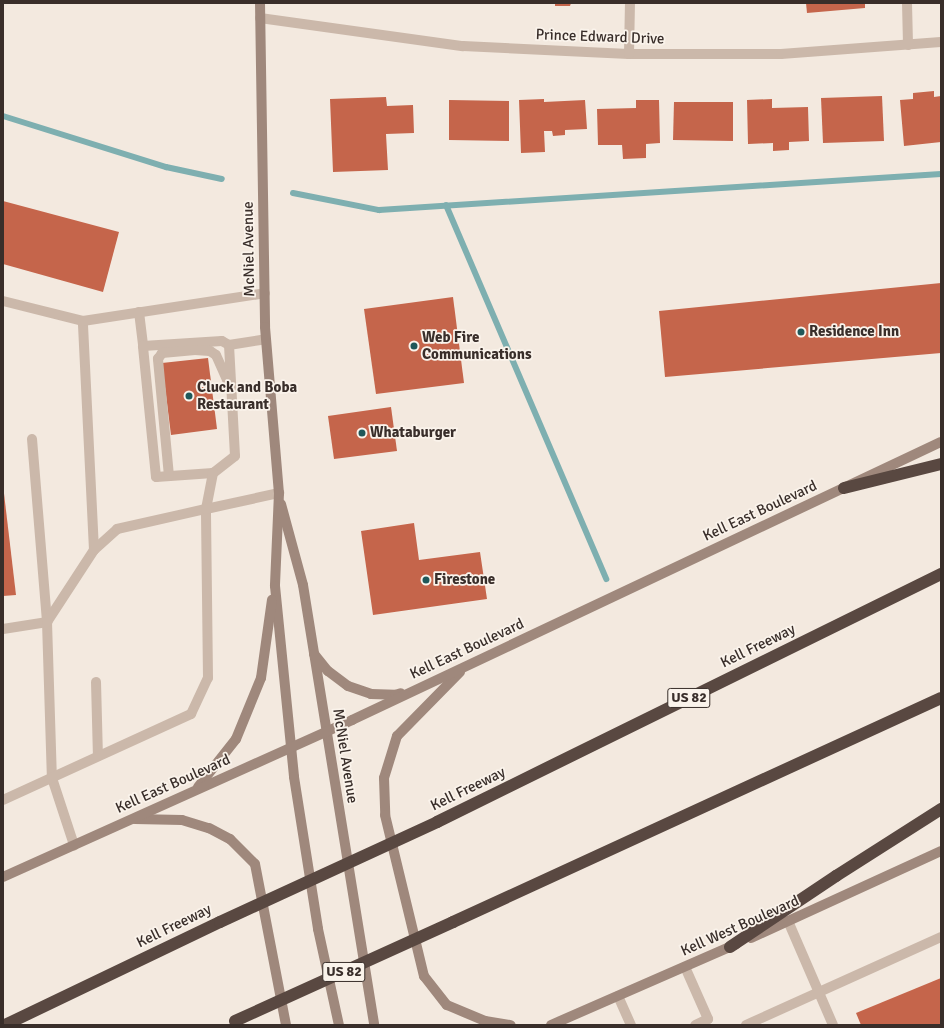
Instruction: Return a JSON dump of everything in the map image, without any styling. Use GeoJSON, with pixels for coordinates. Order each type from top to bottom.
{"type":"FeatureCollection","features":[{"type":"Feature","properties":{"kind":"highway"},"geometry":{"type":"LineString","coordinates":[[844,488],[941,464]]}},
{"type":"Feature","properties":{"kind":"highway","name":"Kell Freeway"},"geometry":{"type":"LineString","coordinates":[[5,1025],[220,922],[437,822],[941,574]]}},
{"type":"Feature","properties":{"kind":"highway","name":"US 82"},"geometry":{"type":"LineString","coordinates":[[231,1023],[941,698]]}},
{"type":"Feature","properties":{"kind":"highway"},"geometry":{"type":"LineString","coordinates":[[730,947],[836,876],[941,809]]}},
{"type":"Feature","properties":{"kind":"main road","name":"McNiel Avenue"},"geometry":{"type":"LineString","coordinates":[[260,3],[266,339],[279,493],[275,586],[291,747],[318,929],[339,1025]]}},
{"type":"Feature","properties":{"kind":"main road","name":"Kell East Boulevard"},"geometry":{"type":"LineString","coordinates":[[3,877],[326,732],[941,442]]}},
{"type":"Feature","properties":{"kind":"main road","name":"McNiel Avenue"},"geometry":{"type":"LineString","coordinates":[[279,493],[303,585],[374,1025]]}},
{"type":"Feature","properties":{"kind":"main road"},"geometry":{"type":"LineString","coordinates":[[196,790],[236,739],[261,678],[275,586]]}},
{"type":"Feature","properties":{"kind":"main road"},"geometry":{"type":"LineString","coordinates":[[313,652],[328,671],[348,686],[371,694],[395,695],[419,688]]}},
{"type":"Feature","properties":{"kind":"main road"},"geometry":{"type":"LineString","coordinates":[[466,666],[397,736],[384,778],[385,815],[424,976],[447,1005],[485,1021],[511,1025]]}},
{"type":"Feature","properties":{"kind":"main road"},"geometry":{"type":"LineString","coordinates":[[132,819],[182,820],[209,828],[230,839],[255,864],[286,1025]]}},
{"type":"Feature","properties":{"kind":"main road","name":"Kell West Boulevard"},"geometry":{"type":"LineString","coordinates":[[557,1024],[941,851]]}},
{"type":"Feature","properties":{"kind":"street"},"geometry":{"type":"LineString","coordinates":[[629,54],[630,3]]}},
{"type":"Feature","properties":{"kind":"street"},"geometry":{"type":"LineString","coordinates":[[907,3],[908,45]]}},
{"type":"Feature","properties":{"kind":"street","name":"Prince Edward Drive"},"geometry":{"type":"LineString","coordinates":[[260,18],[463,46],[629,54],[781,54],[941,42]]}},
{"type":"Feature","properties":{"kind":"street"},"geometry":{"type":"LineString","coordinates":[[3,301],[83,321],[265,293]]}},
{"type":"Feature","properties":{"kind":"street"},"geometry":{"type":"LineString","coordinates":[[139,312],[156,477],[213,474],[235,456],[229,345]]}},
{"type":"Feature","properties":{"kind":"street"},"geometry":{"type":"LineString","coordinates":[[83,321],[94,550]]}},
{"type":"Feature","properties":{"kind":"street"},"geometry":{"type":"LineString","coordinates":[[143,346],[222,341],[229,345],[266,339]]}},
{"type":"Feature","properties":{"kind":"street"},"geometry":{"type":"LineString","coordinates":[[169,476],[158,359],[162,353],[195,350],[210,351],[216,355],[231,387]]}},
{"type":"Feature","properties":{"kind":"street"},"geometry":{"type":"LineString","coordinates":[[32,439],[47,622],[52,778],[74,845]]}},
{"type":"Feature","properties":{"kind":"street"},"geometry":{"type":"LineString","coordinates":[[3,800],[191,714],[208,678],[206,509],[213,474]]}},
{"type":"Feature","properties":{"kind":"street"},"geometry":{"type":"LineString","coordinates":[[3,629],[47,622],[94,550],[117,529],[279,493]]}},
{"type":"Feature","properties":{"kind":"street"},"geometry":{"type":"LineString","coordinates":[[96,682],[98,756]]}},
{"type":"Feature","properties":{"kind":"street"},"geometry":{"type":"LineString","coordinates":[[788,921],[833,1025]]}},
{"type":"Feature","properties":{"kind":"street"},"geometry":{"type":"LineString","coordinates":[[746,1025],[941,936]]}},
{"type":"Feature","properties":{"kind":"street"},"geometry":{"type":"LineString","coordinates":[[685,967],[709,1022],[695,1025]]}},
{"type":"Feature","properties":{"kind":"street"},"geometry":{"type":"LineString","coordinates":[[618,996],[631,1025]]}},
{"type":"Feature","properties":{"kind":"building"},"geometry":{"type":"Polygon","coordinates":[[[555,3],[571,3],[570,6],[555,6],[555,3]]]}},
{"type":"Feature","properties":{"kind":"building"},"geometry":{"type":"Polygon","coordinates":[[[806,3],[865,3],[865,8],[807,13],[806,3]]]}},
{"type":"Feature","properties":{"kind":"building"},"geometry":{"type":"Polygon","coordinates":[[[934,91],[934,97],[941,96],[941,142],[904,146],[900,100],[913,99],[913,93],[934,91]]]}},
{"type":"Feature","properties":{"kind":"building"},"geometry":{"type":"Polygon","coordinates":[[[882,96],[884,141],[823,143],[821,98],[882,96]]]}},
{"type":"Feature","properties":{"kind":"building"},"geometry":{"type":"Polygon","coordinates":[[[386,97],[387,106],[413,105],[414,133],[386,134],[388,170],[333,172],[330,99],[386,97]]]}},
{"type":"Feature","properties":{"kind":"building"},"geometry":{"type":"Polygon","coordinates":[[[544,99],[544,102],[585,100],[587,129],[565,130],[565,135],[553,136],[552,131],[544,131],[545,152],[521,153],[519,100],[544,99]]]}},
{"type":"Feature","properties":{"kind":"building"},"geometry":{"type":"Polygon","coordinates":[[[772,99],[772,108],[808,107],[809,141],[789,142],[789,150],[773,151],[773,143],[748,144],[747,100],[772,99]]]}},
{"type":"Feature","properties":{"kind":"building"},"geometry":{"type":"Polygon","coordinates":[[[449,100],[509,101],[509,141],[449,140],[449,100]]]}},
{"type":"Feature","properties":{"kind":"building"},"geometry":{"type":"Polygon","coordinates":[[[636,100],[659,100],[660,143],[646,144],[646,158],[623,159],[622,145],[598,145],[597,109],[636,108],[636,100]]]}},
{"type":"Feature","properties":{"kind":"building"},"geometry":{"type":"Polygon","coordinates":[[[674,102],[733,102],[733,141],[673,140],[674,102]]]}},
{"type":"Feature","properties":{"kind":"building"},"geometry":{"type":"Polygon","coordinates":[[[3,201],[119,232],[103,292],[3,264],[3,201]]]}},
{"type":"Feature","properties":{"kind":"building","name":"Residence Inn"},"geometry":{"type":"Polygon","coordinates":[[[941,283],[941,353],[665,377],[659,311],[941,283]]]}},
{"type":"Feature","properties":{"kind":"building","name":"Web Fire Communications"},"geometry":{"type":"Polygon","coordinates":[[[453,297],[464,383],[376,394],[364,309],[453,297]]]}},
{"type":"Feature","properties":{"kind":"building","name":"Cluck and Boba Restaurant"},"geometry":{"type":"Polygon","coordinates":[[[208,358],[217,429],[171,435],[162,363],[208,358]]]}},
{"type":"Feature","properties":{"kind":"building","name":"Whataburger"},"geometry":{"type":"Polygon","coordinates":[[[391,407],[397,451],[334,459],[328,416],[391,407]]]}},
{"type":"Feature","properties":{"kind":"building"},"geometry":{"type":"Polygon","coordinates":[[[3,485],[16,595],[3,596],[3,485]]]}},
{"type":"Feature","properties":{"kind":"building","name":"Firestone"},"geometry":{"type":"Polygon","coordinates":[[[414,523],[419,560],[480,552],[487,599],[373,615],[361,531],[414,523]]]}},
{"type":"Feature","properties":{"kind":"building"},"geometry":{"type":"Polygon","coordinates":[[[941,978],[941,1025],[861,1025],[856,1013],[941,978]]]}},
{"type":"Feature","properties":{"kind":"waterway"},"geometry":{"type":"LineString","coordinates":[[3,116],[166,167],[222,179]]}},
{"type":"Feature","properties":{"kind":"waterway"},"geometry":{"type":"LineString","coordinates":[[293,193],[379,210],[941,174]]}},
{"type":"Feature","properties":{"kind":"waterway"},"geometry":{"type":"LineString","coordinates":[[446,205],[606,579]]}},
{"type":"Feature","properties":{"kind":"place","name":"Residence Inn"},"geometry":{"type":"Point","coordinates":[801,332]}},
{"type":"Feature","properties":{"kind":"place","name":"Web Fire Communications"},"geometry":{"type":"Point","coordinates":[414,346]}},
{"type":"Feature","properties":{"kind":"place","name":"Cluck and Boba Restaurant"},"geometry":{"type":"Point","coordinates":[189,396]}},
{"type":"Feature","properties":{"kind":"place","name":"Whataburger"},"geometry":{"type":"Point","coordinates":[362,433]}},
{"type":"Feature","properties":{"kind":"place","name":"Firestone"},"geometry":{"type":"Point","coordinates":[426,580]}}]}
